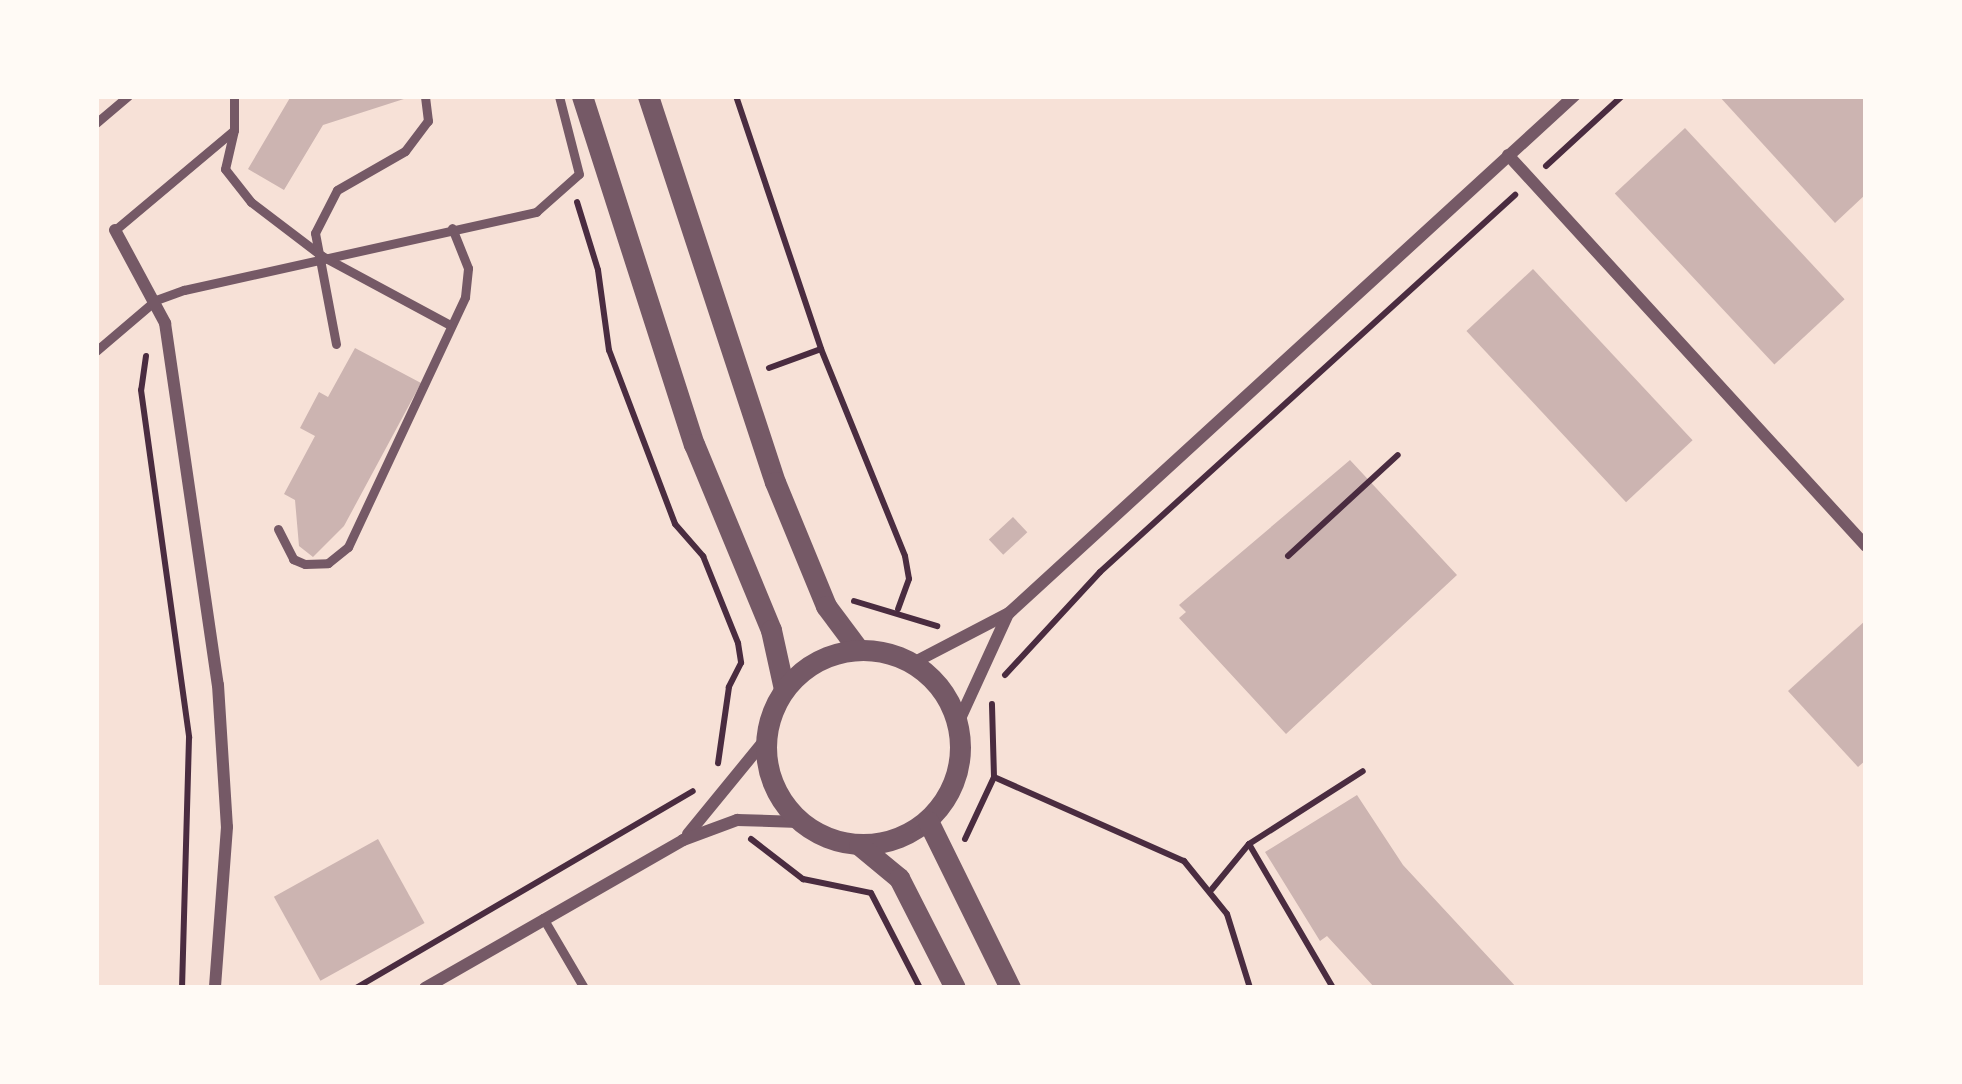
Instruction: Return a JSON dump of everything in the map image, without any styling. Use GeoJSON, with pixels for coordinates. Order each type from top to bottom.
{"type":"FeatureCollection","features":[{"type":"Feature","properties":{"kind":"street"},"geometry":{"type":"LineString","coordinates":[[582,96],[694,444],[771,630],[784,689]]}},
{"type":"Feature","properties":{"kind":"street"},"geometry":{"type":"LineString","coordinates":[[648,96],[728,356],[826,606],[858,650]]}},
{"type":"Feature","properties":{"kind":"street"},"geometry":{"type":"LineString","coordinates":[[913,663],[1009,613],[1574,96]]}},
{"type":"Feature","properties":{"kind":"street"},"geometry":{"type":"LineString","coordinates":[[1508,155],[1866,546]]}},
{"type":"Feature","properties":{"kind":"street"},"geometry":{"type":"LineString","coordinates":[[115,230],[155,300],[173,359],[224,755],[214,988]]}},
{"type":"Feature","properties":{"kind":"street"},"geometry":{"type":"LineString","coordinates":[[859,845],[891,841],[928,821],[958,772],[958,723],[1009,613]]}},
{"type":"Feature","properties":{"kind":"street"},"geometry":{"type":"LineString","coordinates":[[683,839],[723,797],[765,740],[784,689],[820,659],[858,650],[913,663],[935,680],[958,723]]}},
{"type":"Feature","properties":{"kind":"street"},"geometry":{"type":"LineString","coordinates":[[765,740],[770,779],[799,821]]}},
{"type":"Feature","properties":{"kind":"street"},"geometry":{"type":"LineString","coordinates":[[425,988],[683,839],[737,820],[799,821],[859,845],[899,878],[955,988]]}},
{"type":"Feature","properties":{"kind":"street"},"geometry":{"type":"LineString","coordinates":[[928,821],[942,858],[1010,988]]}},
{"type":"Feature","properties":{"kind":"lane"},"geometry":{"type":"LineString","coordinates":[[96,123],[128,96]]}},
{"type":"Feature","properties":{"kind":"lane"},"geometry":{"type":"LineString","coordinates":[[234,96],[234,130],[224,155],[233,182],[322,256],[450,325]]}},
{"type":"Feature","properties":{"kind":"lane"},"geometry":{"type":"LineString","coordinates":[[336,344],[315,233],[323,212],[353,176],[405,151],[428,121],[424,96]]}},
{"type":"Feature","properties":{"kind":"lane"},"geometry":{"type":"LineString","coordinates":[[96,350],[155,300],[322,256],[536,212],[572,184],[578,162],[559,96]]}},
{"type":"Feature","properties":{"kind":"lane"},"geometry":{"type":"LineString","coordinates":[[115,230],[234,130]]}},
{"type":"Feature","properties":{"kind":"lane"},"geometry":{"type":"LineString","coordinates":[[278,529],[293,560],[305,564],[328,563],[348,548],[465,297],[468,268],[452,228]]}},
{"type":"Feature","properties":{"kind":"lane"},"geometry":{"type":"LineString","coordinates":[[543,918],[584,988]]}},
{"type":"Feature","properties":{"kind":"path"},"geometry":{"type":"LineString","coordinates":[[736,96],[821,349],[905,556],[909,578],[898,609]]}},
{"type":"Feature","properties":{"kind":"path"},"geometry":{"type":"LineString","coordinates":[[990,691],[1100,572],[1622,96]]}},
{"type":"Feature","properties":{"kind":"path"},"geometry":{"type":"LineString","coordinates":[[572,184],[598,270],[609,350],[675,524],[703,556],[738,643],[741,663],[718,760],[723,797]]}},
{"type":"Feature","properties":{"kind":"path"},"geometry":{"type":"LineString","coordinates":[[769,368],[821,349]]}},
{"type":"Feature","properties":{"kind":"path"},"geometry":{"type":"LineString","coordinates":[[140,390],[189,738],[182,988]]}},
{"type":"Feature","properties":{"kind":"path"},"geometry":{"type":"LineString","coordinates":[[1288,556],[1398,455]]}},
{"type":"Feature","properties":{"kind":"path"},"geometry":{"type":"LineString","coordinates":[[826,606],[863,599],[927,617],[953,641]]}},
{"type":"Feature","properties":{"kind":"path"},"geometry":{"type":"LineString","coordinates":[[738,643],[771,630]]}},
{"type":"Feature","properties":{"kind":"path"},"geometry":{"type":"LineString","coordinates":[[942,858],[962,845],[994,777],[990,691],[979,672]]}},
{"type":"Feature","properties":{"kind":"path"},"geometry":{"type":"LineString","coordinates":[[356,988],[670,808],[718,760]]}},
{"type":"Feature","properties":{"kind":"path"},"geometry":{"type":"LineString","coordinates":[[1212,889],[1250,844],[1363,771]]}},
{"type":"Feature","properties":{"kind":"path"},"geometry":{"type":"LineString","coordinates":[[994,777],[1132,832],[1184,861],[1212,889],[1250,988]]}},
{"type":"Feature","properties":{"kind":"path"},"geometry":{"type":"LineString","coordinates":[[737,820],[755,845],[803,879],[871,893],[899,878]]}},
{"type":"Feature","properties":{"kind":"path"},"geometry":{"type":"LineString","coordinates":[[1250,844],[1334,988]]}},
{"type":"Feature","properties":{"kind":"path"},"geometry":{"type":"LineString","coordinates":[[871,893],[920,988]]}},
{"type":"Feature","properties":{"kind":"building"},"geometry":{"type":"Polygon","coordinates":[[[291,96],[410,97],[323,125],[284,190],[248,169],[291,96]]]}},
{"type":"Feature","properties":{"kind":"building"},"geometry":{"type":"Polygon","coordinates":[[[1719,96],[1866,96],[1866,194],[1835,223],[1719,96]]]}},
{"type":"Feature","properties":{"kind":"building"},"geometry":{"type":"Polygon","coordinates":[[[1685,128],[1845,299],[1774,365],[1615,193],[1685,128]]]}},
{"type":"Feature","properties":{"kind":"building"},"geometry":{"type":"Polygon","coordinates":[[[1533,269],[1693,440],[1626,502],[1466,331],[1533,269]]]}},
{"type":"Feature","properties":{"kind":"building"},"geometry":{"type":"Polygon","coordinates":[[[355,348],[421,383],[344,526],[313,557],[299,546],[295,500],[284,494],[315,436],[300,428],[319,392],[328,397],[355,348]]]}},
{"type":"Feature","properties":{"kind":"building"},"geometry":{"type":"Polygon","coordinates":[[[1350,460],[1457,575],[1286,734],[1179,618],[1186,612],[1179,605],[1350,460]]]}},
{"type":"Feature","properties":{"kind":"building"},"geometry":{"type":"Polygon","coordinates":[[[1013,517],[1027,532],[1003,555],[989,540],[1013,517]]]}},
{"type":"Feature","properties":{"kind":"building"},"geometry":{"type":"Polygon","coordinates":[[[1866,620],[1866,760],[1858,767],[1788,691],[1866,620]]]}},
{"type":"Feature","properties":{"kind":"building"},"geometry":{"type":"Polygon","coordinates":[[[1357,795],[1403,865],[1517,988],[1375,988],[1327,936],[1320,941],[1265,852],[1357,795]]]}},
{"type":"Feature","properties":{"kind":"building"},"geometry":{"type":"Polygon","coordinates":[[[378,839],[425,923],[320,981],[274,897],[378,839]]]}}]}
